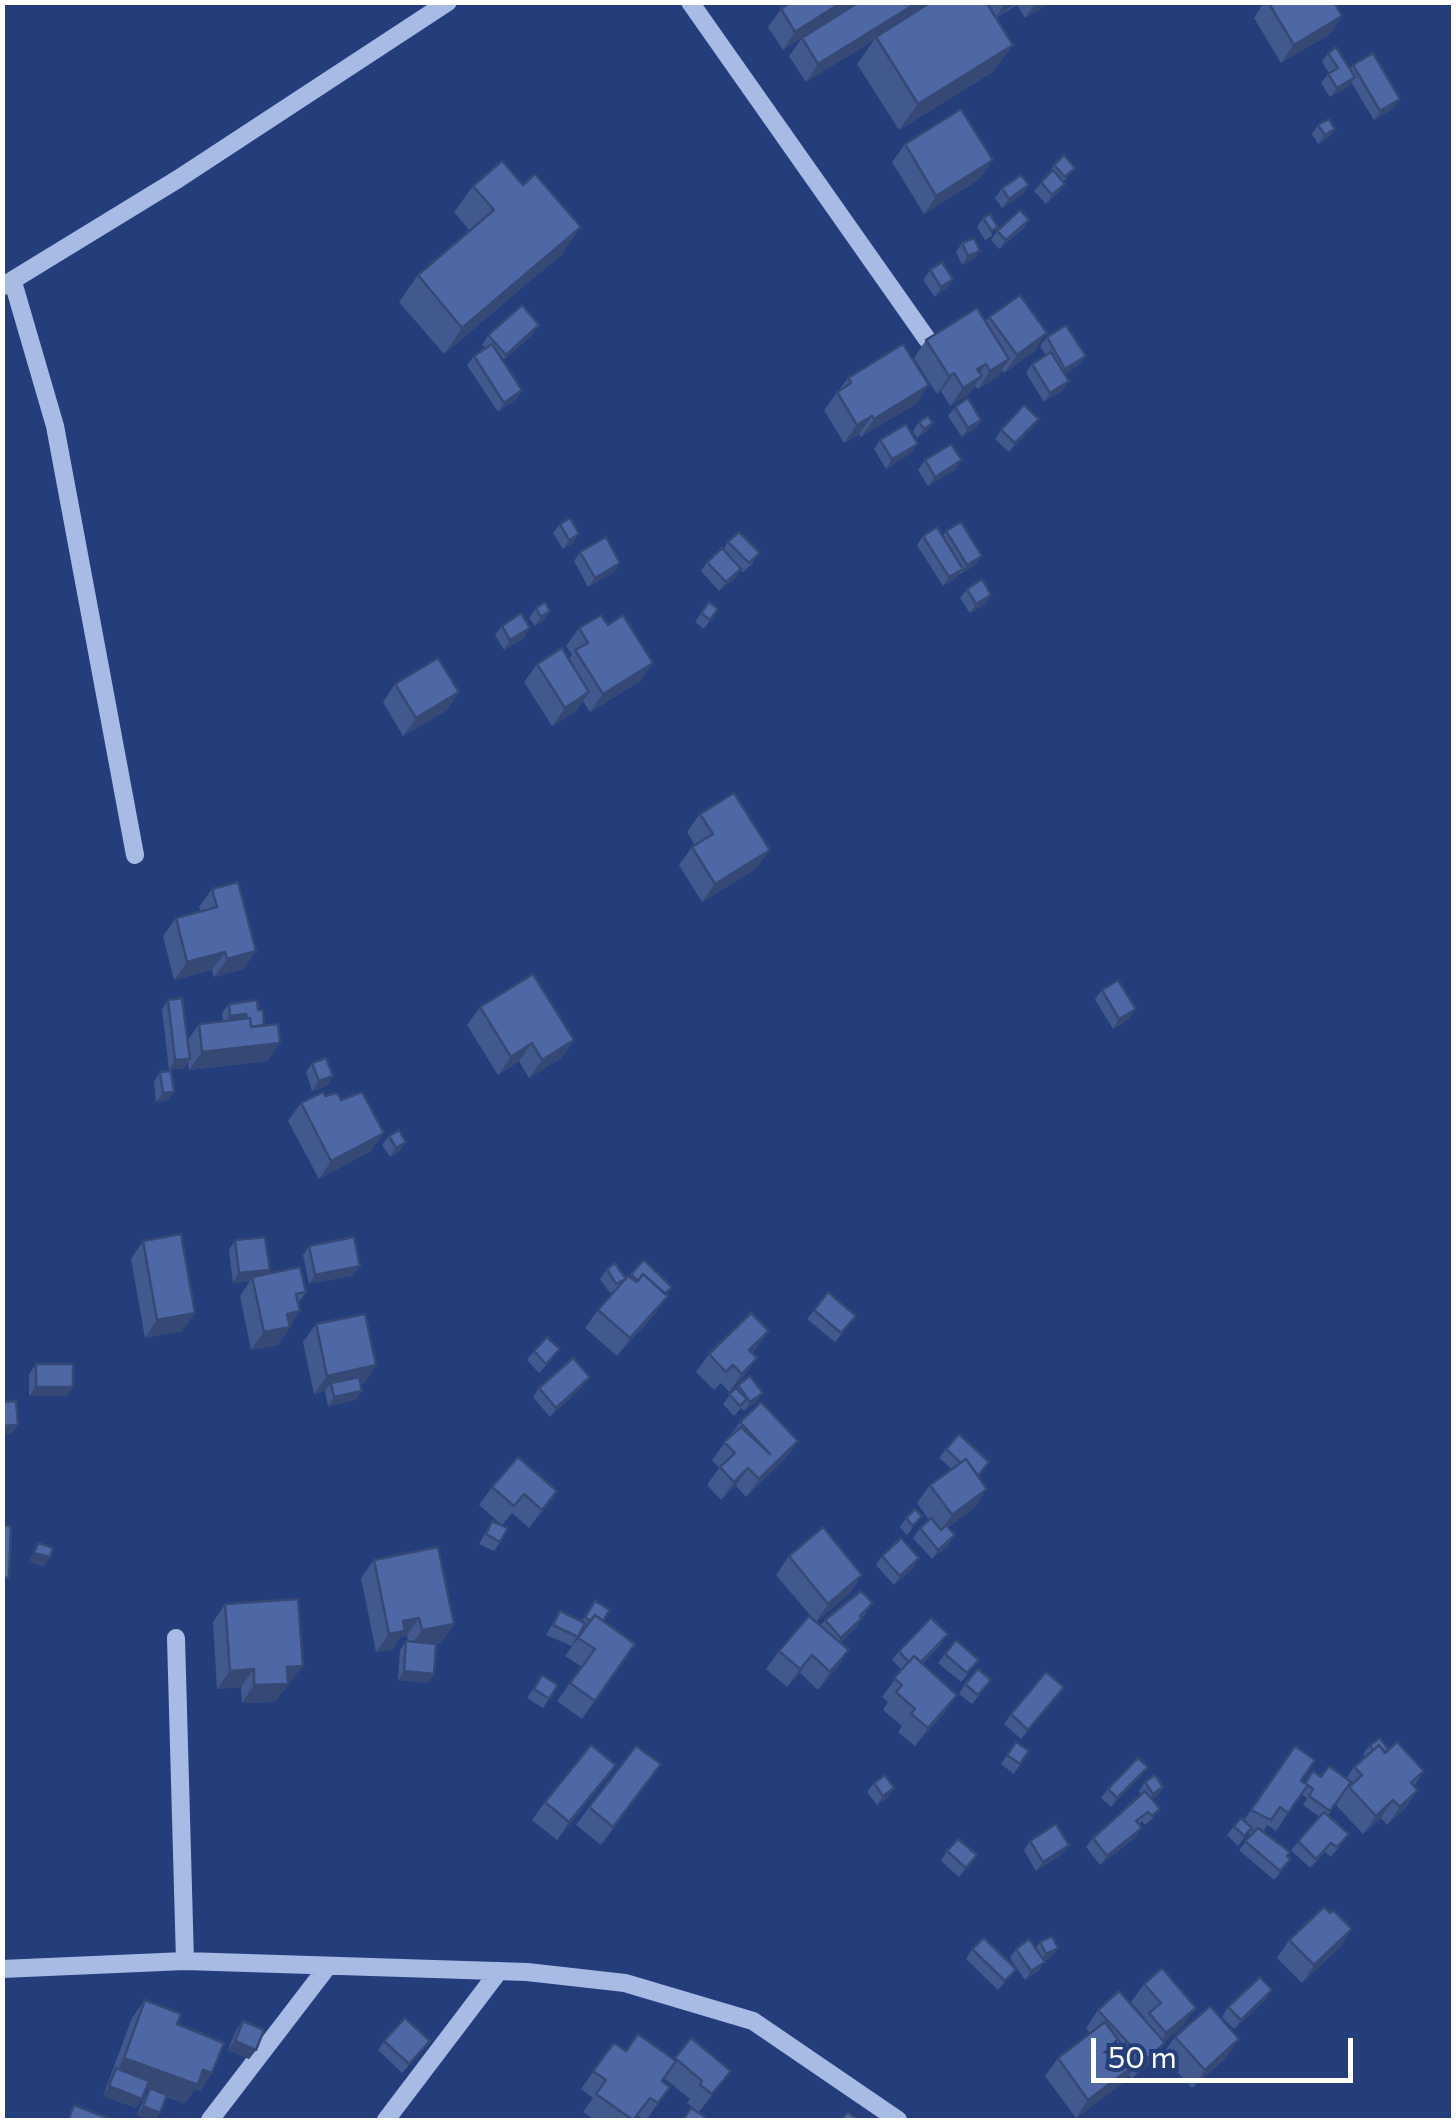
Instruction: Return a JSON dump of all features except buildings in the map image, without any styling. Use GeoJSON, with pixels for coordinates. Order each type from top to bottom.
{"type":"FeatureCollection","features":[{"type":"Feature","properties":{"kind":"street"},"geometry":{"type":"LineString","coordinates":[[135,854],[55,426],[8,284],[178,179],[448,2]]}},
{"type":"Feature","properties":{"kind":"street"},"geometry":{"type":"LineString","coordinates":[[690,2],[927,339]]}},
{"type":"Feature","properties":{"kind":"street"},"geometry":{"type":"LineString","coordinates":[[176,1638],[186,1961]]}},
{"type":"Feature","properties":{"kind":"street"},"geometry":{"type":"LineString","coordinates":[[2,1968],[186,1961],[499,1971],[625,1982],[753,2021],[898,2120]]}},
{"type":"Feature","properties":{"kind":"street"},"geometry":{"type":"LineString","coordinates":[[210,2120],[328,1966]]}},
{"type":"Feature","properties":{"kind":"street"},"geometry":{"type":"LineString","coordinates":[[386,2120],[499,1971]]}}]}
